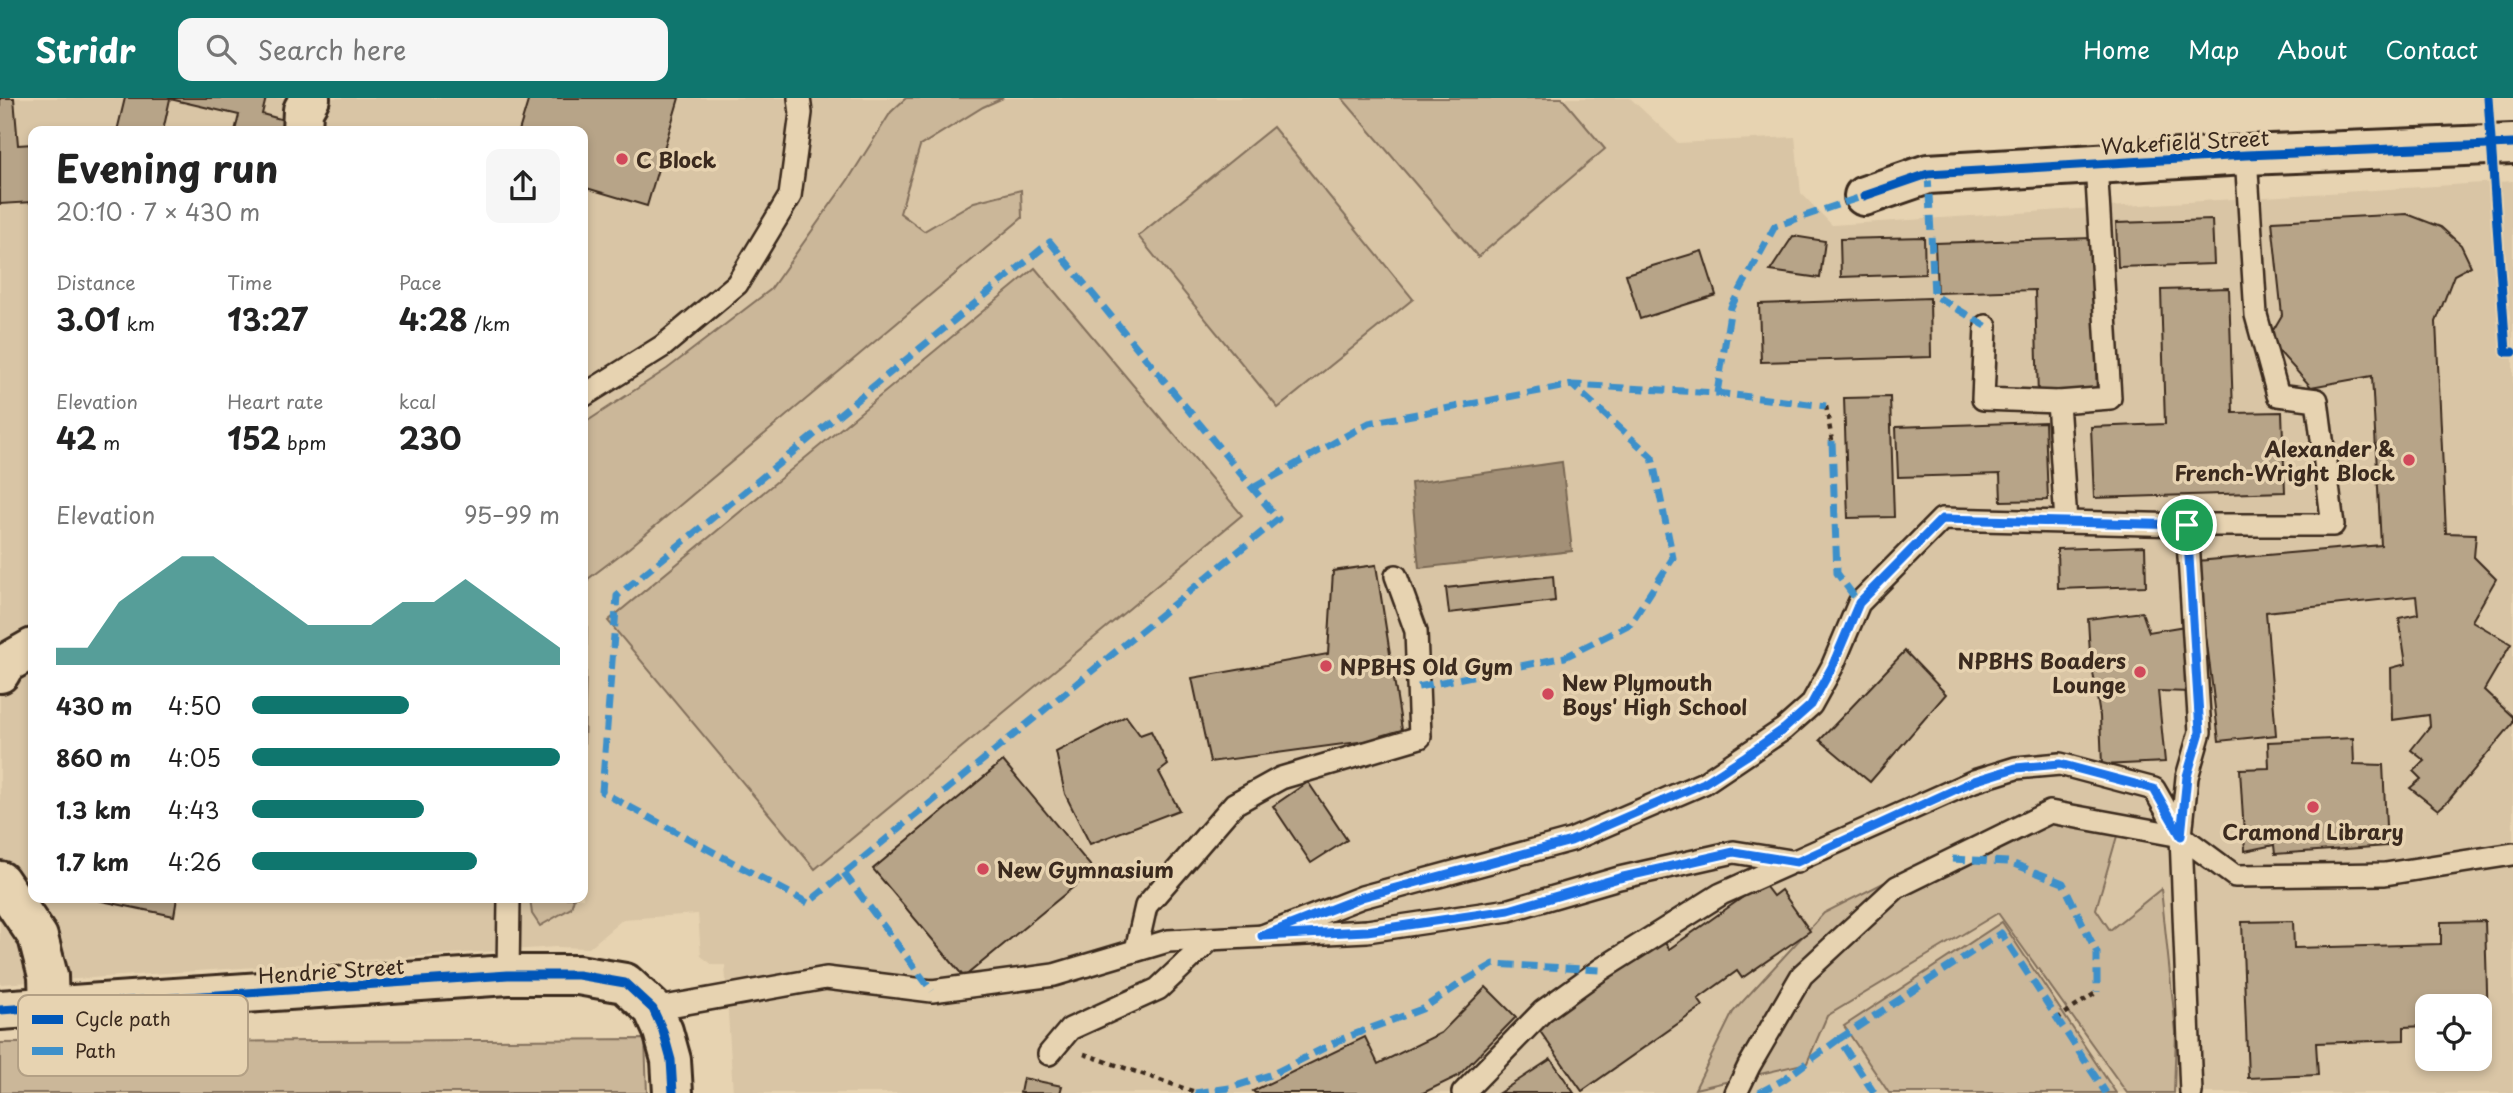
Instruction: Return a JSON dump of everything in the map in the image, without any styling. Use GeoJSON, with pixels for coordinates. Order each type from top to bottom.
{"type":"FeatureCollection","features":[{"type":"Feature","properties":{"kind":"street"},"geometry":{"type":"LineString","coordinates":[[302,126],[303,110],[310,98]]}},
{"type":"Feature","properties":{"kind":"street","name":"Wakefield Street"},"geometry":{"type":"LineString","coordinates":[[1864,196],[1928,174],[2246,155],[2513,144]]}},
{"type":"Feature","properties":{"kind":"street"},"geometry":{"type":"LineString","coordinates":[[0,673],[5,664],[28,651]]}},
{"type":"Feature","properties":{"kind":"street"},"geometry":{"type":"LineString","coordinates":[[0,881],[38,937],[48,976],[49,995]]}},
{"type":"Feature","properties":{"kind":"street","name":"Hendrie Street"},"geometry":{"type":"LineString","coordinates":[[221,995],[508,975],[578,975],[625,983],[653,1009]]}},
{"type":"Feature","properties":{"kind":"street","name":"Hendrie Street"},"geometry":{"type":"LineString","coordinates":[[0,1010],[18,1009]]}},
{"type":"Feature","properties":{"kind":"street"},"geometry":{"type":"LineString","coordinates":[[653,1009],[663,1031],[671,1060],[673,1093]]}},
{"type":"Feature","properties":{"kind":"lane"},"geometry":{"type":"LineString","coordinates":[[588,393],[663,346],[737,284],[790,196],[801,113],[799,98]]}},
{"type":"Feature","properties":{"kind":"lane"},"geometry":{"type":"LineString","coordinates":[[1262,936],[1362,897],[1571,841],[1704,783],[1775,736],[1811,705],[1832,667],[1859,603],[1942,519],[2187,525],[2333,525],[2317,400],[2278,395],[2256,315],[2246,155]]}},
{"type":"Feature","properties":{"kind":"lane"},"geometry":{"type":"LineString","coordinates":[[1986,326],[1983,399],[2058,402],[2110,398],[2096,164]]}},
{"type":"Feature","properties":{"kind":"lane"},"geometry":{"type":"LineString","coordinates":[[2058,402],[2066,522]]}},
{"type":"Feature","properties":{"kind":"lane"},"geometry":{"type":"LineString","coordinates":[[2187,525],[2200,732],[2187,776],[2181,836],[2191,1093]]}},
{"type":"Feature","properties":{"kind":"lane"},"geometry":{"type":"LineString","coordinates":[[1136,950],[1146,906],[1234,804],[1281,778],[1420,737],[1416,631],[1395,576]]}},
{"type":"Feature","properties":{"kind":"lane"},"geometry":{"type":"LineString","coordinates":[[1463,1093],[1543,1012],[1600,970],[1721,894],[1974,781],[2016,768],[2060,764],[2154,789],[2181,836],[2235,876],[2385,874],[2513,854]]}},
{"type":"Feature","properties":{"kind":"lane"},"geometry":{"type":"LineString","coordinates":[[1735,1093],[1802,975],[1897,887],[2050,812],[2181,836]]}},
{"type":"Feature","properties":{"kind":"lane"},"geometry":{"type":"LineString","coordinates":[[653,1009],[826,978],[932,991],[1054,975],[1168,941],[1367,931],[1509,910],[1619,878],[1734,852],[1797,862]]}},
{"type":"Feature","properties":{"kind":"lane"},"geometry":{"type":"LineString","coordinates":[[508,975],[509,903]]}},
{"type":"Feature","properties":{"kind":"lane"},"geometry":{"type":"LineString","coordinates":[[1053,1050],[1070,1029],[1157,989],[1212,939]]}},
{"type":"Feature","properties":{"kind":"path"},"geometry":{"type":"LineString","coordinates":[[1826,406],[1832,441]]}},
{"type":"Feature","properties":{"kind":"path"},"geometry":{"type":"LineString","coordinates":[[2057,1019],[2097,992]]}},
{"type":"Feature","properties":{"kind":"path"},"geometry":{"type":"LineString","coordinates":[[1053,1050],[1195,1092]]}},
{"type":"Feature","properties":{"kind":"shaded area","name":"New Plymouth Boys' High School"},"geometry":{"type":"Polygon","coordinates":[[[0,98],[1630,98],[1678,143],[1795,137],[1801,193],[1832,225],[2513,181],[2513,1093],[733,1093],[725,965],[713,965],[701,956],[698,914],[623,919],[589,948],[556,947],[0,984],[0,98]]]}},
{"type":"Feature","properties":{"kind":"shaded area"},"geometry":{"type":"Polygon","coordinates":[[[906,98],[1003,98],[983,107],[920,146],[900,213],[924,231],[974,202],[1021,190],[1022,218],[629,548],[588,579],[588,421],[667,369],[770,290],[850,177],[891,112],[906,98]]]}},
{"type":"Feature","properties":{"kind":"shaded area"},"geometry":{"type":"Polygon","coordinates":[[[1342,98],[1562,98],[1605,149],[1478,257],[1342,98]]]}},
{"type":"Feature","properties":{"kind":"shaded area"},"geometry":{"type":"Polygon","coordinates":[[[1273,127],[1413,299],[1278,408],[1138,236],[1273,127]]]}},
{"type":"Feature","properties":{"kind":"shaded area"},"geometry":{"type":"Polygon","coordinates":[[[1035,268],[1242,515],[815,869],[608,621],[1035,268]]]}},
{"type":"Feature","properties":{"kind":"shaded area"},"geometry":{"type":"Polygon","coordinates":[[[1562,462],[1572,551],[1419,568],[1411,483],[1562,462]]]}},
{"type":"Feature","properties":{"kind":"shaded area"},"geometry":{"type":"Polygon","coordinates":[[[2025,811],[2117,836],[2096,909],[2110,930],[2161,889],[2176,1032],[2174,1093],[2127,1093],[1998,913],[1827,1016],[1807,1063],[1695,1089],[1733,1012],[1824,913],[2025,811]]]}},
{"type":"Feature","properties":{"kind":"shaded area"},"geometry":{"type":"Polygon","coordinates":[[[531,903],[572,903],[571,908],[540,926],[532,914],[531,903]]]}},
{"type":"Feature","properties":{"kind":"shaded area"},"geometry":{"type":"Polygon","coordinates":[[[2002,922],[2116,1093],[1889,1093],[1844,1026],[2002,922]]]}},
{"type":"Feature","properties":{"kind":"shaded area"},"geometry":{"type":"Polygon","coordinates":[[[645,1039],[647,1093],[0,1093],[0,1043],[18,1043],[18,1076],[248,1076],[248,1041],[645,1039]]]}},
{"type":"Feature","properties":{"kind":"building"},"geometry":{"type":"Polygon","coordinates":[[[0,98],[14,98],[18,145],[28,144],[28,202],[0,204],[0,98]]]}},
{"type":"Feature","properties":{"kind":"building"},"geometry":{"type":"Polygon","coordinates":[[[125,98],[266,98],[262,114],[295,123],[294,126],[236,126],[239,115],[170,99],[164,126],[118,126],[125,98]]]}},
{"type":"Feature","properties":{"kind":"building","name":"C Block"},"geometry":{"type":"Polygon","coordinates":[[[529,98],[679,98],[647,206],[588,188],[588,126],[521,126],[529,98]]]}},
{"type":"Feature","properties":{"kind":"building","name":"Alexander & French-Wright Block"},"geometry":{"type":"Polygon","coordinates":[[[2407,214],[2441,227],[2461,245],[2471,266],[2454,275],[2436,322],[2446,533],[2476,534],[2474,557],[2496,579],[2472,621],[2511,644],[2484,690],[2513,717],[2513,723],[2438,810],[2410,788],[2421,779],[2413,771],[2425,761],[2411,750],[2430,726],[2429,715],[2392,720],[2391,668],[2406,664],[2399,618],[2418,614],[2416,596],[2266,612],[2276,735],[2219,741],[2197,561],[2381,545],[2372,376],[2311,387],[2268,339],[2282,315],[2272,221],[2407,214]]]}},
{"type":"Feature","properties":{"kind":"building"},"geometry":{"type":"Polygon","coordinates":[[[2212,220],[2214,264],[2118,267],[2116,223],[2212,220]]]}},
{"type":"Feature","properties":{"kind":"building"},"geometry":{"type":"Polygon","coordinates":[[[1793,236],[1825,241],[1820,278],[1770,271],[1793,236]]]}},
{"type":"Feature","properties":{"kind":"building"},"geometry":{"type":"Polygon","coordinates":[[[1924,237],[1925,274],[1841,277],[1840,239],[1924,237]]]}},
{"type":"Feature","properties":{"kind":"building"},"geometry":{"type":"Polygon","coordinates":[[[2092,238],[2097,395],[2038,397],[2035,290],[1937,293],[1935,243],[2092,238]]]}},
{"type":"Feature","properties":{"kind":"building"},"geometry":{"type":"Polygon","coordinates":[[[1702,251],[1716,295],[1640,319],[1626,274],[1702,251]]]}},
{"type":"Feature","properties":{"kind":"building"},"geometry":{"type":"Polygon","coordinates":[[[2229,288],[2233,413],[2282,412],[2285,492],[2094,498],[2091,427],[2165,424],[2161,290],[2229,288]]]}},
{"type":"Feature","properties":{"kind":"building"},"geometry":{"type":"Polygon","coordinates":[[[1930,298],[1931,357],[1761,362],[1759,304],[1930,298]]]}},
{"type":"Feature","properties":{"kind":"building"},"geometry":{"type":"Polygon","coordinates":[[[1890,397],[1894,517],[1848,518],[1844,398],[1890,397]]]}},
{"type":"Feature","properties":{"kind":"building"},"geometry":{"type":"Polygon","coordinates":[[[2045,422],[2048,500],[2001,501],[2000,474],[1898,477],[1896,427],[2045,422]]]}},
{"type":"Feature","properties":{"kind":"building"},"geometry":{"type":"Polygon","coordinates":[[[2145,546],[2146,586],[2058,589],[2057,549],[2145,546]]]}},
{"type":"Feature","properties":{"kind":"building","name":"NPBHS Old Gym"},"geometry":{"type":"Polygon","coordinates":[[[1376,565],[1403,736],[1210,762],[1192,678],[1328,654],[1333,571],[1376,565]]]}},
{"type":"Feature","properties":{"kind":"building"},"geometry":{"type":"Polygon","coordinates":[[[1553,576],[1555,601],[1449,613],[1446,588],[1553,576]]]}},
{"type":"Feature","properties":{"kind":"building","name":"NPBHS Boaders Lounge"},"geometry":{"type":"Polygon","coordinates":[[[2142,612],[2149,632],[2185,626],[2190,692],[2158,691],[2165,762],[2102,765],[2100,716],[2090,654],[2088,619],[2142,612]]]}},
{"type":"Feature","properties":{"kind":"building"},"geometry":{"type":"Polygon","coordinates":[[[1905,651],[1946,694],[1870,782],[1820,740],[1905,651]]]}},
{"type":"Feature","properties":{"kind":"building"},"geometry":{"type":"Polygon","coordinates":[[[1126,716],[1140,735],[1151,731],[1168,765],[1159,772],[1179,810],[1090,844],[1065,794],[1056,752],[1126,716]]]}},
{"type":"Feature","properties":{"kind":"building","name":"Cramond Library"},"geometry":{"type":"Polygon","coordinates":[[[2353,738],[2354,764],[2383,765],[2387,846],[2275,854],[2274,845],[2245,851],[2240,769],[2269,768],[2268,742],[2353,738]]]}},
{"type":"Feature","properties":{"kind":"building","name":"New Gymnasium"},"geometry":{"type":"Polygon","coordinates":[[[1003,761],[1094,870],[964,977],[873,869],[1003,761]]]}},
{"type":"Feature","properties":{"kind":"building"},"geometry":{"type":"Polygon","coordinates":[[[1308,782],[1347,840],[1311,863],[1273,806],[1308,782]]]}},
{"type":"Feature","properties":{"kind":"building"},"geometry":{"type":"Polygon","coordinates":[[[1763,883],[1773,896],[1781,890],[1810,931],[1742,978],[1737,971],[1698,999],[1703,1006],[1582,1091],[1537,1027],[1662,938],[1669,949],[1763,883]]]}},
{"type":"Feature","properties":{"kind":"building"},"geometry":{"type":"Polygon","coordinates":[[[111,903],[176,903],[174,916],[111,903]]]}},
{"type":"Feature","properties":{"kind":"building"},"geometry":{"type":"Polygon","coordinates":[[[2293,921],[2294,948],[2441,944],[2441,922],[2485,921],[2487,994],[2415,994],[2415,1027],[2404,1027],[2404,1040],[2316,1043],[2318,1075],[2248,1078],[2242,922],[2293,921]]]}},
{"type":"Feature","properties":{"kind":"building"},"geometry":{"type":"Polygon","coordinates":[[[1486,987],[1516,1017],[1458,1076],[1423,1093],[1253,1091],[1365,1037],[1378,1064],[1441,1033],[1486,987]]]}},
{"type":"Feature","properties":{"kind":"building"},"geometry":{"type":"Polygon","coordinates":[[[1551,1059],[1574,1093],[1499,1093],[1551,1059]]]}},
{"type":"Feature","properties":{"kind":"building"},"geometry":{"type":"Polygon","coordinates":[[[1023,1078],[1062,1086],[1060,1093],[1020,1093],[1023,1078]]]}},
{"type":"Feature","properties":{"kind":"marked path"},"geometry":{"type":"LineString","coordinates":[[1928,174],[1934,295],[1986,326]]}},
{"type":"Feature","properties":{"kind":"marked path"},"geometry":{"type":"LineString","coordinates":[[1717,393],[1731,307],[1775,226],[1864,196]]}},
{"type":"Feature","properties":{"kind":"marked path"},"geometry":{"type":"LineString","coordinates":[[1050,242],[1278,519],[808,903],[602,792],[617,596],[1050,242]]}},
{"type":"Feature","properties":{"kind":"marked path"},"geometry":{"type":"LineString","coordinates":[[1253,488],[1369,423],[1572,385],[1717,393],[1826,406]]}},
{"type":"Feature","properties":{"kind":"marked path"},"geometry":{"type":"LineString","coordinates":[[1418,687],[1565,657],[1630,624],[1673,558],[1652,457],[1572,385]]}},
{"type":"Feature","properties":{"kind":"marked path"},"geometry":{"type":"LineString","coordinates":[[1832,441],[1837,573],[1859,603]]}},
{"type":"Feature","properties":{"kind":"marked path"},"geometry":{"type":"LineString","coordinates":[[1952,859],[2009,862],[2063,883],[2097,953],[2097,992]]}},
{"type":"Feature","properties":{"kind":"marked path"},"geometry":{"type":"LineString","coordinates":[[844,873],[932,991]]}},
{"type":"Feature","properties":{"kind":"marked path"},"geometry":{"type":"LineString","coordinates":[[1874,1093],[1839,1039],[2001,933],[2106,1093]]}},
{"type":"Feature","properties":{"kind":"marked path"},"geometry":{"type":"LineString","coordinates":[[1195,1093],[1230,1088],[1273,1074],[1342,1039],[1422,1009],[1494,964],[1600,970]]}},
{"type":"Feature","properties":{"kind":"marked path"},"geometry":{"type":"LineString","coordinates":[[1759,1093],[1783,1080],[1839,1039]]}},
{"type":"Feature","properties":{"kind":"cycle path"},"geometry":{"type":"LineString","coordinates":[[2488,98],[2506,352],[2513,352]]}},
{"type":"Feature","properties":{"kind":"cycle path"},"geometry":{"type":"LineString","coordinates":[[1864,196],[1928,174],[2246,155],[2513,144]]}},
{"type":"Feature","properties":{"kind":"cycle path"},"geometry":{"type":"LineString","coordinates":[[218,995],[508,975],[578,975],[625,983],[653,1009],[663,1031],[671,1060],[673,1093]]}},
{"type":"Feature","properties":{"kind":"cycle path"},"geometry":{"type":"LineString","coordinates":[[0,1010],[18,1009]]}},
{"type":"Feature","properties":{"kind":"place","name":"C Block"},"geometry":{"type":"Point","coordinates":[622,159]}},
{"type":"Feature","properties":{"kind":"place","name":"Alexander & French-Wright Block"},"geometry":{"type":"Point","coordinates":[2409,460]}},
{"type":"Feature","properties":{"kind":"place","name":"NPBHS Old Gym"},"geometry":{"type":"Point","coordinates":[1326,666]}},
{"type":"Feature","properties":{"kind":"place","name":"NPBHS Boaders Lounge"},"geometry":{"type":"Point","coordinates":[2140,672]}},
{"type":"Feature","properties":{"kind":"place","name":"New Plymouth Boys' High School"},"geometry":{"type":"Point","coordinates":[1548,694]}},
{"type":"Feature","properties":{"kind":"place","name":"Cramond Library"},"geometry":{"type":"Point","coordinates":[2313,807]}},
{"type":"Feature","properties":{"kind":"place","name":"New Gymnasium"},"geometry":{"type":"Point","coordinates":[983,869]}},
{"type":"Feature","properties":{"kind":"route"},"geometry":{"type":"LineString","coordinates":[[1942,519],[2187,525],[2200,732],[2187,776],[2181,836],[2154,789],[2060,764],[2016,768],[1974,781],[1797,862],[1734,852],[1619,878],[1509,910],[1367,931],[1262,936],[1362,897],[1571,841],[1704,783],[1784,729],[1811,705],[1832,667],[1859,603],[1942,519]]}}]}
